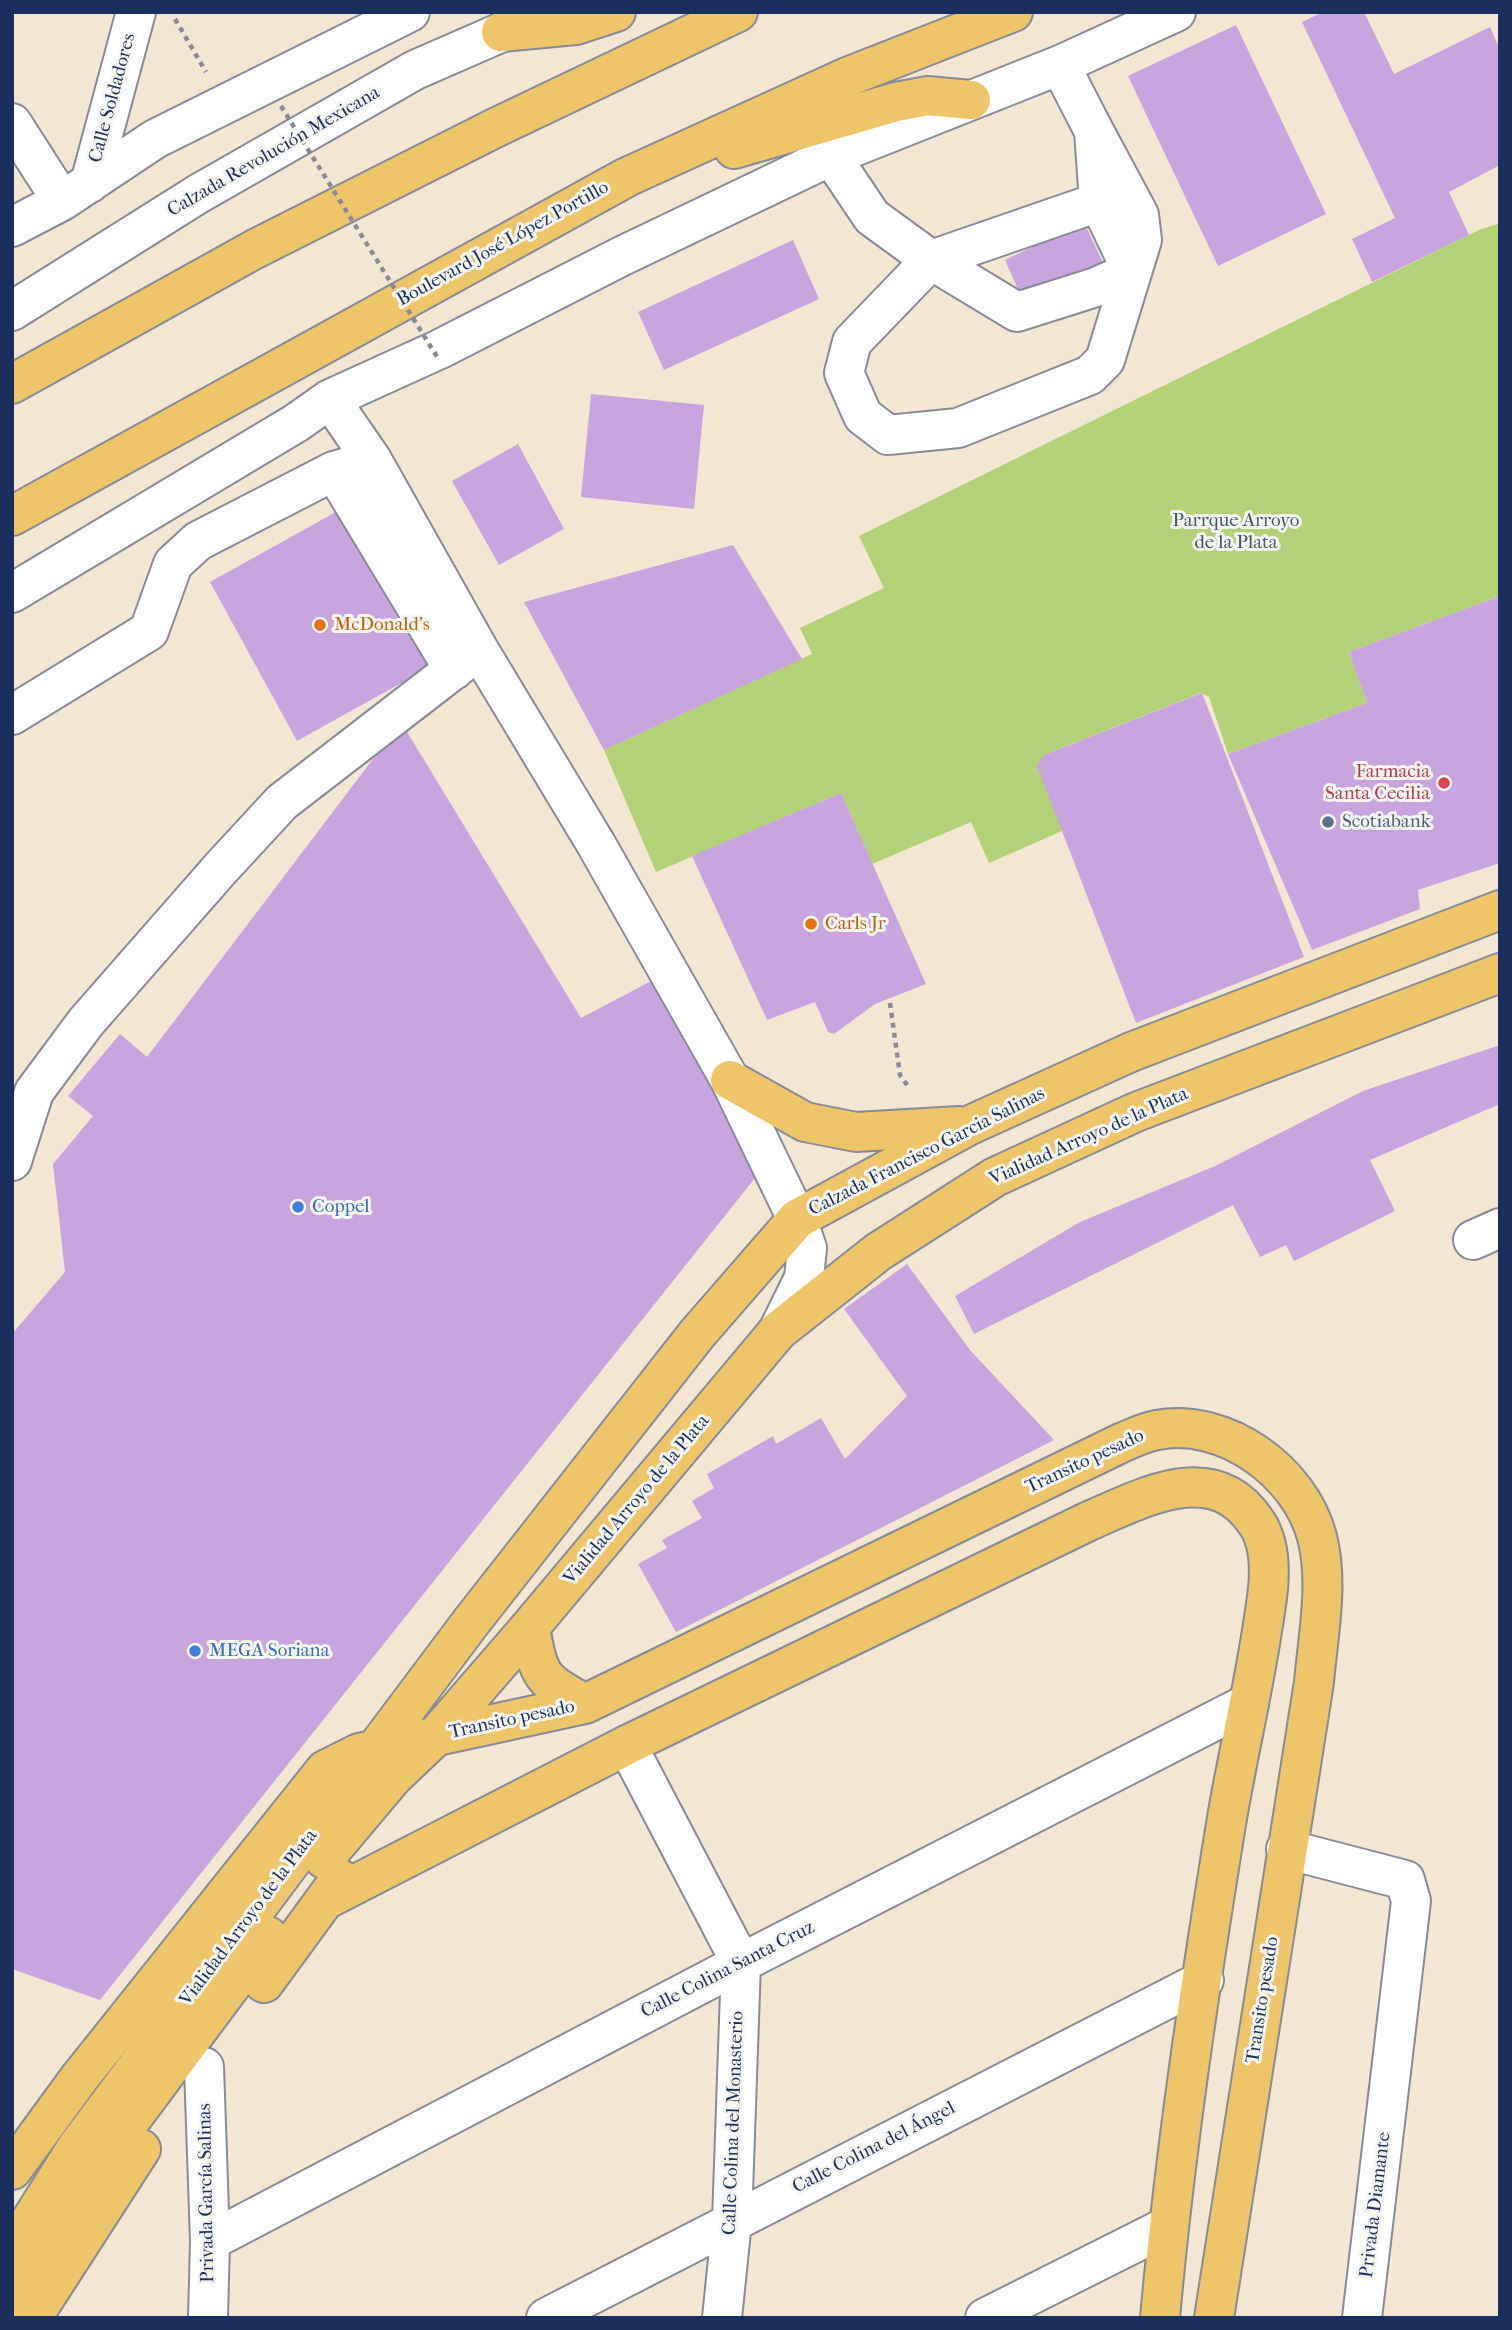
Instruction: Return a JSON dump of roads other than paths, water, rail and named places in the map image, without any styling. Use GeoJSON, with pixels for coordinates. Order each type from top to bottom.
{"type":"FeatureCollection","features":[{"type":"Feature","properties":{"kind":"main road"},"geometry":{"type":"LineString","coordinates":[[501,32],[576,25],[616,12]]}},
{"type":"Feature","properties":{"kind":"main road"},"geometry":{"type":"LineString","coordinates":[[12,384],[254,249],[495,128],[738,12]]}},
{"type":"Feature","properties":{"kind":"main road","name":"Boulevard José López Portillo"},"geometry":{"type":"LineString","coordinates":[[12,516],[627,177],[846,77],[1013,12]]}},
{"type":"Feature","properties":{"kind":"main road"},"geometry":{"type":"LineString","coordinates":[[627,177],[896,102],[928,96],[971,100]]}},
{"type":"Feature","properties":{"kind":"main road","name":"Calzada Francisco Garcia Salinas"},"geometry":{"type":"LineString","coordinates":[[471,1622],[697,1334],[797,1219],[968,1126],[1131,1052],[1500,910]]}},
{"type":"Feature","properties":{"kind":"main road","name":"Vialidad Arroyo de la Plata"},"geometry":{"type":"LineString","coordinates":[[32,2318],[137,2154],[398,1804],[432,1739],[530,1627],[778,1331],[878,1252],[995,1177],[1136,1112],[1500,972]]}},
{"type":"Feature","properties":{"kind":"main road"},"geometry":{"type":"LineString","coordinates":[[730,1080],[805,1122],[856,1132],[968,1126]]}},
{"type":"Feature","properties":{"kind":"main road","name":"Transito pesado"},"geometry":{"type":"LineString","coordinates":[[12,2171],[80,2077],[325,1770],[359,1753],[378,1763],[432,1739],[585,1704],[1121,1443],[1157,1429],[1187,1430],[1224,1437],[1258,1455],[1284,1478],[1302,1503],[1317,1537],[1322,1595],[1315,1669],[1214,2318]]}},
{"type":"Feature","properties":{"kind":"main road"},"geometry":{"type":"LineString","coordinates":[[325,1900],[627,1745],[1090,1521],[1159,1491],[1186,1486],[1231,1497],[1246,1509],[1264,1538],[1268,1586],[1227,1818],[1168,2226],[1160,2318]]}},
{"type":"Feature","properties":{"kind":"main road","name":"Vialidad Arroyo de la Plata"},"geometry":{"type":"LineString","coordinates":[[12,2250],[77,2147],[378,1763],[471,1622]]}},
{"type":"Feature","properties":{"kind":"main road"},"geometry":{"type":"LineString","coordinates":[[530,1627],[538,1670],[553,1687],[585,1704]]}},
{"type":"Feature","properties":{"kind":"main road"},"geometry":{"type":"LineString","coordinates":[[12,2297],[104,2156],[329,1853],[378,1763]]}},
{"type":"Feature","properties":{"kind":"street","name":"Calle Soldadores"},"geometry":{"type":"LineString","coordinates":[[76,192],[136,12]]}},
{"type":"Feature","properties":{"kind":"street"},"geometry":{"type":"LineString","coordinates":[[12,227],[76,192],[155,139],[410,12]]}},
{"type":"Feature","properties":{"kind":"street","name":"Calzada Revolución Mexicana"},"geometry":{"type":"LineString","coordinates":[[12,311],[198,194],[415,70],[547,12]]}},
{"type":"Feature","properties":{"kind":"street"},"geometry":{"type":"LineString","coordinates":[[12,593],[296,423],[330,399],[440,349],[622,256],[831,156],[1060,65],[1176,12]]}},
{"type":"Feature","properties":{"kind":"street"},"geometry":{"type":"LineString","coordinates":[[1060,65],[1139,215],[1142,240],[1105,360],[1090,375],[958,428],[888,435],[863,416],[844,373],[852,342],[931,260],[1099,202]]}},
{"type":"Feature","properties":{"kind":"street"},"geometry":{"type":"LineString","coordinates":[[12,123],[76,192]]}},
{"type":"Feature","properties":{"kind":"street"},"geometry":{"type":"LineString","coordinates":[[1094,131],[1099,202],[1132,271]]}},
{"type":"Feature","properties":{"kind":"street"},"geometry":{"type":"LineString","coordinates":[[831,156],[872,217],[931,260],[1017,312],[1084,291],[1132,271]]}},
{"type":"Feature","properties":{"kind":"street"},"geometry":{"type":"LineString","coordinates":[[330,399],[372,460],[467,660]]}},
{"type":"Feature","properties":{"kind":"street"},"geometry":{"type":"LineString","coordinates":[[12,715],[149,631],[173,564],[198,541],[334,471],[372,460]]}},
{"type":"Feature","properties":{"kind":"street"},"geometry":{"type":"LineString","coordinates":[[334,471],[596,844],[730,1080],[797,1219],[807,1248],[804,1278],[778,1331]]}},
{"type":"Feature","properties":{"kind":"street"},"geometry":{"type":"LineString","coordinates":[[12,1161],[34,1092],[86,1022],[221,868],[282,802],[467,660]]}},
{"type":"Feature","properties":{"kind":"street","name":"Calle Colina Santa Cruz"},"geometry":{"type":"LineString","coordinates":[[210,2241],[741,1963],[1249,1703]]}},
{"type":"Feature","properties":{"kind":"street","name":"Calle Colina del Monasterio"},"geometry":{"type":"LineString","coordinates":[[627,1745],[741,1963],[732,2221],[722,2318]]}},
{"type":"Feature","properties":{"kind":"street","name":"Privada Diamante"},"geometry":{"type":"LineString","coordinates":[[1286,1849],[1405,1880],[1411,1901],[1362,2318]]}},
{"type":"Feature","properties":{"kind":"street","name":"Calle Colina del Ángel"},"geometry":{"type":"LineString","coordinates":[[546,2318],[1204,1980]]}},
{"type":"Feature","properties":{"kind":"street","name":"Privada García Salinas"},"geometry":{"type":"LineString","coordinates":[[204,2067],[210,2241],[208,2318]]}},
{"type":"Feature","properties":{"kind":"street"},"geometry":{"type":"LineString","coordinates":[[985,2318],[1168,2226]]}},
{"type":"Feature","properties":{"kind":"place","name":"McDonald's"},"geometry":{"type":"Point","coordinates":[320,625]}},
{"type":"Feature","properties":{"kind":"place","name":"Farmacia Santa Cecilia"},"geometry":{"type":"Point","coordinates":[1444,783]}},
{"type":"Feature","properties":{"kind":"place","name":"Scotiabank"},"geometry":{"type":"Point","coordinates":[1328,822]}},
{"type":"Feature","properties":{"kind":"place","name":"Carls Jr"},"geometry":{"type":"Point","coordinates":[811,924]}},
{"type":"Feature","properties":{"kind":"place","name":"Coppel"},"geometry":{"type":"Point","coordinates":[298,1207]}},
{"type":"Feature","properties":{"kind":"place","name":"MEGA Soriana"},"geometry":{"type":"Point","coordinates":[195,1651]}},
{"type":"Feature","properties":{"kind":"park label","name":"Parrque Arroyo de la Plata"},"geometry":{"type":"Point","coordinates":[1236,532]}}]}
